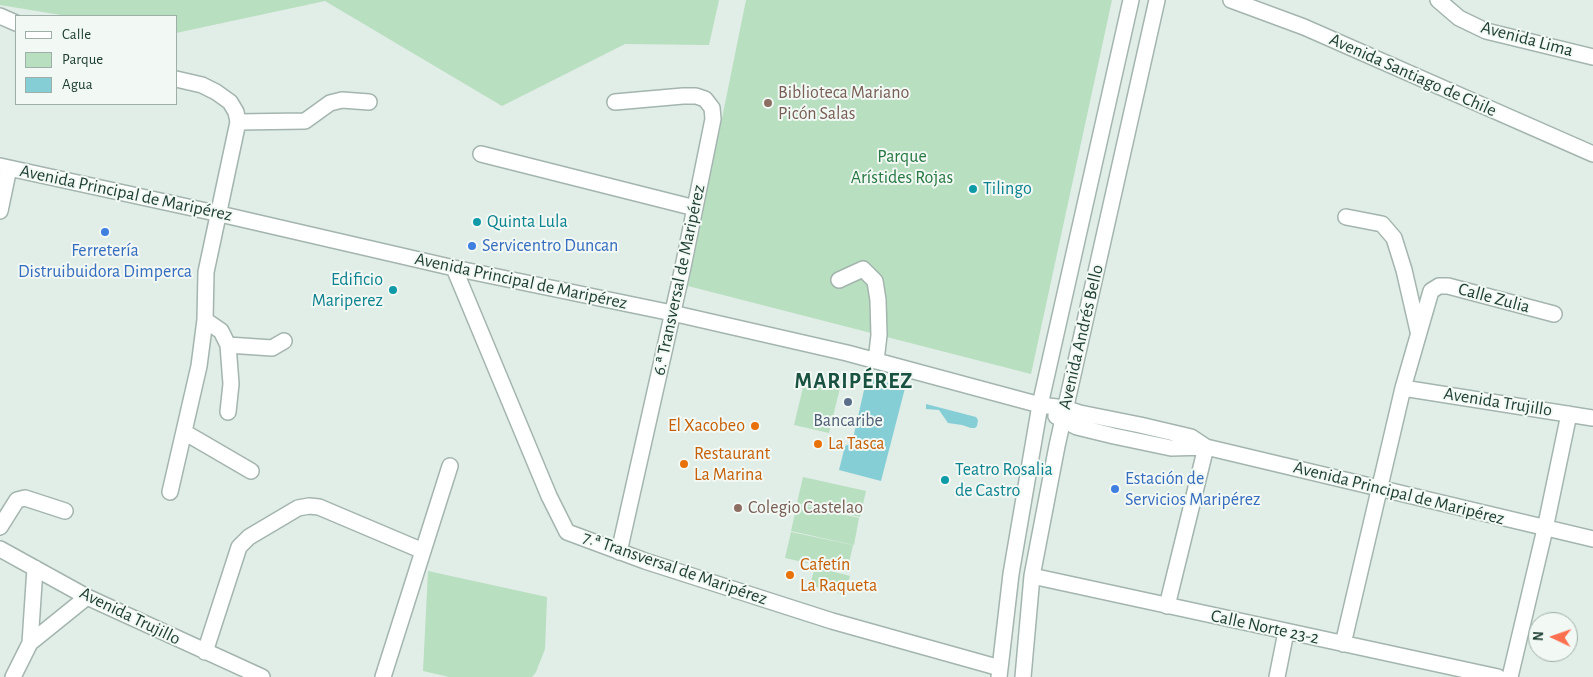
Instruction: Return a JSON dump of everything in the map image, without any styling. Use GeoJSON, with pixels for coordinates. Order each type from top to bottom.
{"type":"FeatureCollection","features":[{"type":"Feature","properties":{"kind":"street","name":"Avenida Andrés Bello"},"geometry":{"type":"LineString","coordinates":[[1000,673],[1011,574],[1040,405],[1131,0]]}},
{"type":"Feature","properties":{"kind":"street","name":"Avenida Andrés Bello"},"geometry":{"type":"LineString","coordinates":[[1023,677],[1032,576],[1063,414],[1157,0]]}},
{"type":"Feature","properties":{"kind":"street","name":"Avenida Santiago de Chile"},"geometry":{"type":"LineString","coordinates":[[1231,0],[1304,27],[1593,154]]}},
{"type":"Feature","properties":{"kind":"street","name":"Avenida Lima"},"geometry":{"type":"LineString","coordinates":[[1438,0],[1459,18],[1486,31],[1593,57]]}},
{"type":"Feature","properties":{"kind":"street"},"geometry":{"type":"LineString","coordinates":[[0,16],[15,23]]}},
{"type":"Feature","properties":{"kind":"street"},"geometry":{"type":"LineString","coordinates":[[170,492],[199,366],[205,320],[206,272],[220,214],[238,122],[236,112],[230,102],[202,85],[178,79]]}},
{"type":"Feature","properties":{"kind":"street","name":"6.ª Transversal de Maripérez"},"geometry":{"type":"LineString","coordinates":[[615,102],[696,96],[705,99],[712,108],[713,119],[619,552]]}},
{"type":"Feature","properties":{"kind":"street"},"geometry":{"type":"LineString","coordinates":[[238,122],[305,121],[330,104],[342,100],[369,102]]}},
{"type":"Feature","properties":{"kind":"street"},"geometry":{"type":"LineString","coordinates":[[480,154],[695,208]]}},
{"type":"Feature","properties":{"kind":"street","name":"Avenida Principal de Maripérez"},"geometry":{"type":"LineString","coordinates":[[4,167],[454,268],[672,313],[876,361],[1040,405],[1063,414],[1092,430],[1171,448],[1206,447],[1593,539]]}},
{"type":"Feature","properties":{"kind":"street"},"geometry":{"type":"LineString","coordinates":[[0,211],[4,167]]}},
{"type":"Feature","properties":{"kind":"street"},"geometry":{"type":"LineString","coordinates":[[1343,644],[1378,488],[1418,334],[1404,270],[1394,238],[1382,224],[1346,217]]}},
{"type":"Feature","properties":{"kind":"street","name":"7.ª Transversal de Maripérez"},"geometry":{"type":"LineString","coordinates":[[454,268],[549,496],[567,532],[619,552],[1000,673]]}},
{"type":"Feature","properties":{"kind":"street"},"geometry":{"type":"LineString","coordinates":[[839,280],[863,270],[875,281],[878,300],[879,335],[876,361]]}},
{"type":"Feature","properties":{"kind":"street","name":"Calle Zulia"},"geometry":{"type":"LineString","coordinates":[[1418,334],[1431,291],[1439,286],[1448,286],[1554,314]]}},
{"type":"Feature","properties":{"kind":"street"},"geometry":{"type":"LineString","coordinates":[[205,320],[221,331],[228,345],[231,384],[228,412]]}},
{"type":"Feature","properties":{"kind":"street"},"geometry":{"type":"LineString","coordinates":[[228,345],[272,348],[284,341]]}},
{"type":"Feature","properties":{"kind":"street","name":"Avenida Trujillo"},"geometry":{"type":"LineString","coordinates":[[1403,388],[1593,418]]}},
{"type":"Feature","properties":{"kind":"street"},"geometry":{"type":"LineString","coordinates":[[1510,677],[1545,529],[1569,414]]}},
{"type":"Feature","properties":{"kind":"street"},"geometry":{"type":"LineString","coordinates":[[184,432],[251,471]]}},
{"type":"Feature","properties":{"kind":"street"},"geometry":{"type":"LineString","coordinates":[[1167,606],[1206,447]]}},
{"type":"Feature","properties":{"kind":"street"},"geometry":{"type":"LineString","coordinates":[[383,677],[450,466]]}},
{"type":"Feature","properties":{"kind":"street"},"geometry":{"type":"LineString","coordinates":[[0,527],[17,500],[25,498],[65,511]]}},
{"type":"Feature","properties":{"kind":"street"},"geometry":{"type":"LineString","coordinates":[[205,652],[238,547],[249,537],[298,508],[319,507],[423,552]]}},
{"type":"Feature","properties":{"kind":"street","name":"Avenida Trujillo"},"geometry":{"type":"LineString","coordinates":[[0,549],[87,597],[262,677]]}},
{"type":"Feature","properties":{"kind":"street"},"geometry":{"type":"LineString","coordinates":[[13,677],[30,643],[35,568]]}},
{"type":"Feature","properties":{"kind":"street","name":"Calle Norte 23-2"},"geometry":{"type":"LineString","coordinates":[[1032,576],[1498,677]]}},
{"type":"Feature","properties":{"kind":"street"},"geometry":{"type":"LineString","coordinates":[[30,643],[87,597]]}},
{"type":"Feature","properties":{"kind":"street"},"geometry":{"type":"LineString","coordinates":[[1277,677],[1286,632]]}},
{"type":"Feature","properties":{"kind":"green space"},"geometry":{"type":"Polygon","coordinates":[[[0,0],[719,0],[709,45],[625,44],[502,106],[325,1],[178,33],[178,15],[61,15],[0,5],[0,0]]]}},
{"type":"Feature","properties":{"kind":"green space","name":"Parque Arístides Rojas"},"geometry":{"type":"Polygon","coordinates":[[[746,0],[1112,0],[1031,374],[688,286],[746,0]]]}},
{"type":"Feature","properties":{"kind":"green space"},"geometry":{"type":"Polygon","coordinates":[[[805,379],[840,388],[829,433],[794,425],[805,379]]]}},
{"type":"Feature","properties":{"kind":"green space"},"geometry":{"type":"Polygon","coordinates":[[[803,477],[866,491],[860,517],[797,503],[803,477]]]}},
{"type":"Feature","properties":{"kind":"green space"},"geometry":{"type":"Polygon","coordinates":[[[797,504],[859,518],[854,545],[791,531],[797,504]]]}},
{"type":"Feature","properties":{"kind":"green space"},"geometry":{"type":"Polygon","coordinates":[[[791,532],[853,545],[847,572],[785,558],[791,532]]]}},
{"type":"Feature","properties":{"kind":"green space"},"geometry":{"type":"Polygon","coordinates":[[[815,567],[850,576],[845,595],[810,585],[815,567]]]}},
{"type":"Feature","properties":{"kind":"green space"},"geometry":{"type":"Polygon","coordinates":[[[428,571],[547,597],[545,649],[536,672],[532,677],[449,677],[423,671],[428,571]]]}},
{"type":"Feature","properties":{"kind":"water"},"geometry":{"type":"Polygon","coordinates":[[[867,377],[905,388],[881,481],[839,470],[845,446],[852,443],[867,377]]]}},
{"type":"Feature","properties":{"kind":"water"},"geometry":{"type":"Polygon","coordinates":[[[926,404],[976,417],[978,420],[977,426],[971,428],[948,423],[939,410],[926,409],[926,404]]]}},
{"type":"Feature","properties":{"kind":"place","name":"Biblioteca Mariano Picón Salas"},"geometry":{"type":"Point","coordinates":[768,103]}},
{"type":"Feature","properties":{"kind":"place","name":"Tilingo"},"geometry":{"type":"Point","coordinates":[973,189]}},
{"type":"Feature","properties":{"kind":"place","name":"Quinta Lula"},"geometry":{"type":"Point","coordinates":[477,222]}},
{"type":"Feature","properties":{"kind":"place","name":"Ferretería Distruibuidora Dimperca"},"geometry":{"type":"Point","coordinates":[105,232]}},
{"type":"Feature","properties":{"kind":"place","name":"Servicentro Duncan"},"geometry":{"type":"Point","coordinates":[472,246]}},
{"type":"Feature","properties":{"kind":"place","name":"Edificio Mariperez"},"geometry":{"type":"Point","coordinates":[393,290]}},
{"type":"Feature","properties":{"kind":"place","name":"Bancaribe"},"geometry":{"type":"Point","coordinates":[848,402]}},
{"type":"Feature","properties":{"kind":"place","name":"El Xacobeo"},"geometry":{"type":"Point","coordinates":[755,426]}},
{"type":"Feature","properties":{"kind":"place","name":"La Tasca"},"geometry":{"type":"Point","coordinates":[818,444]}},
{"type":"Feature","properties":{"kind":"place","name":"Restaurant La Marina"},"geometry":{"type":"Point","coordinates":[684,464]}},
{"type":"Feature","properties":{"kind":"place","name":"Teatro Rosalia de Castro"},"geometry":{"type":"Point","coordinates":[945,480]}},
{"type":"Feature","properties":{"kind":"place","name":"Estación de Servicios Maripérez"},"geometry":{"type":"Point","coordinates":[1115,489]}},
{"type":"Feature","properties":{"kind":"place","name":"Colegio Castelao"},"geometry":{"type":"Point","coordinates":[738,508]}},
{"type":"Feature","properties":{"kind":"place","name":"Cafetín La Raqueta"},"geometry":{"type":"Point","coordinates":[790,575]}},
{"type":"Feature","properties":{"kind":"district","name":"MARIPÉREZ"},"geometry":{"type":"Point","coordinates":[854,381]}}]}
